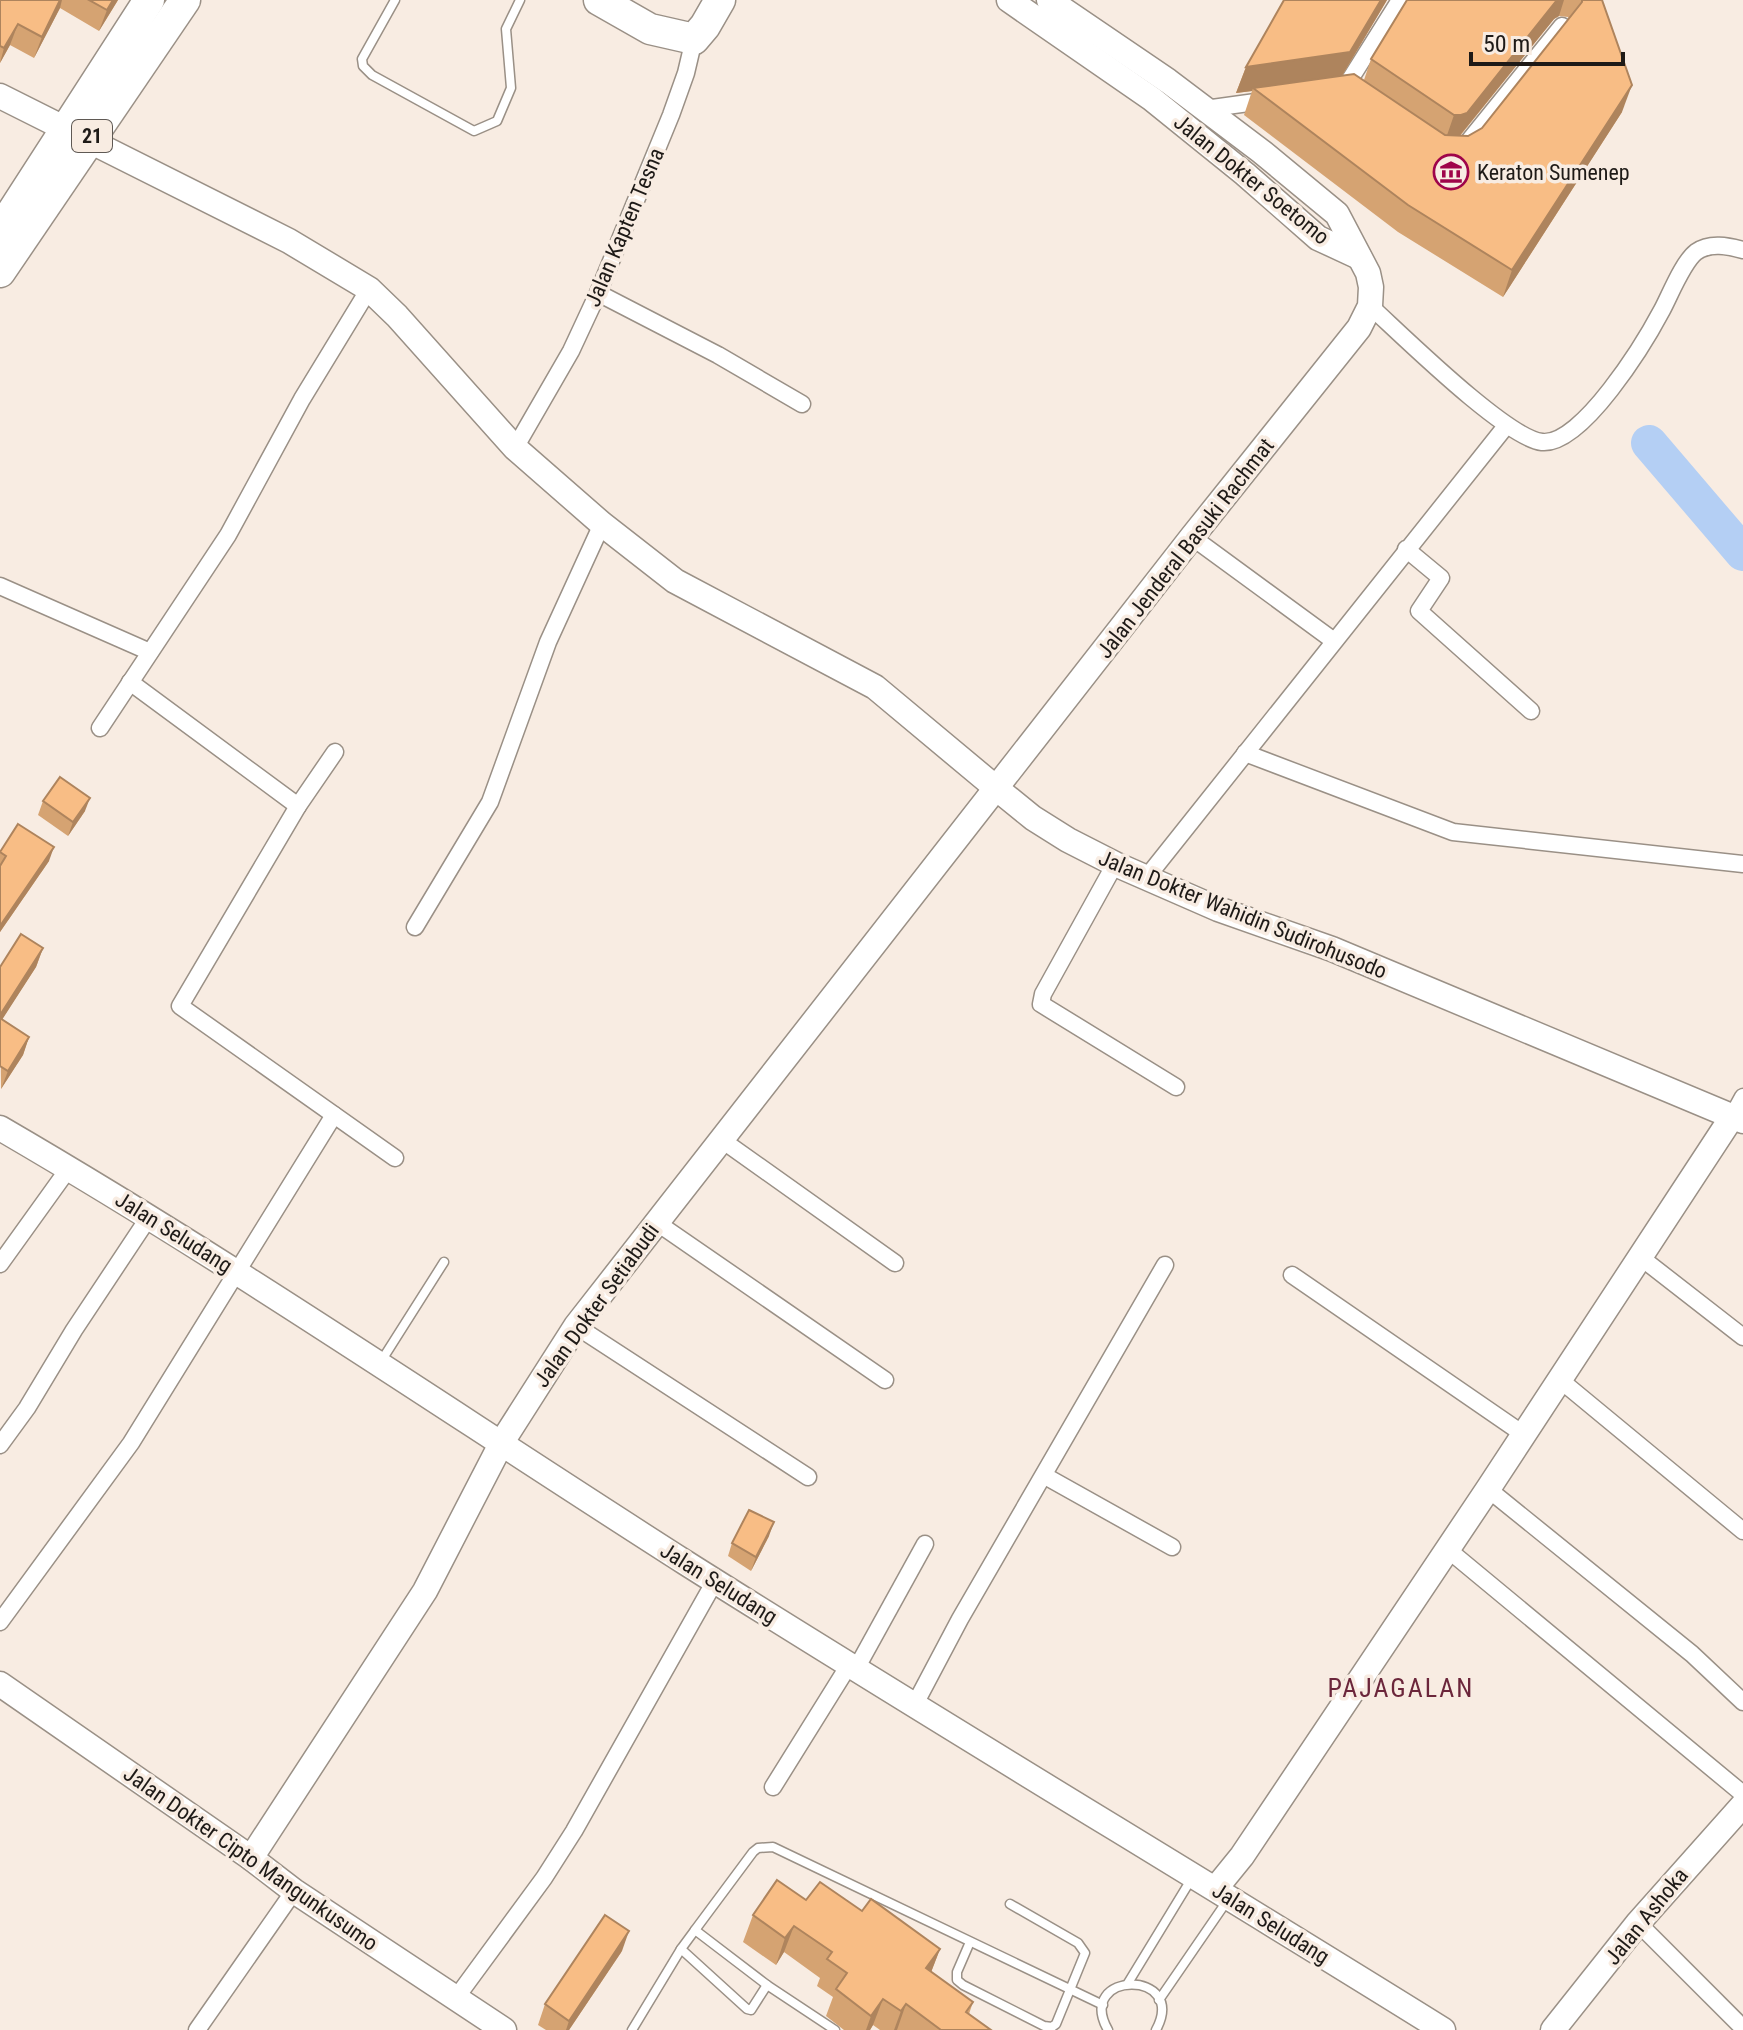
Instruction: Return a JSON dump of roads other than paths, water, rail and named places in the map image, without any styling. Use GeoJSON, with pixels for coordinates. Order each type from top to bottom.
{"type":"FeatureCollection","features":[{"type":"Feature","properties":{"kind":"highway","name":"21"},"geometry":{"type":"LineString","coordinates":[[0,272],[149,0]]}},
{"type":"Feature","properties":{"kind":"highway","name":"21"},"geometry":{"type":"LineString","coordinates":[[1,229],[185,0]]}},
{"type":"Feature","properties":{"kind":"highway"},"geometry":{"type":"LineString","coordinates":[[599,0],[650,29],[694,39]]}},
{"type":"Feature","properties":{"kind":"highway","name":"Jalan Kapten Tesna"},"geometry":{"type":"LineString","coordinates":[[694,39],[720,0]]}},
{"type":"Feature","properties":{"kind":"street","name":"Jalan Dokter Soetomo"},"geometry":{"type":"LineString","coordinates":[[1009,0],[1062,10],[1205,109],[1337,214],[1359,257]]}},
{"type":"Feature","properties":{"kind":"street"},"geometry":{"type":"LineString","coordinates":[[1345,92],[1400,0]]}},
{"type":"Feature","properties":{"kind":"street","name":"Jalan Dokter Soetomo"},"geometry":{"type":"LineString","coordinates":[[1062,10],[1152,99],[1318,238],[1359,257]]}},
{"type":"Feature","properties":{"kind":"street"},"geometry":{"type":"LineString","coordinates":[[1454,153],[1464,148],[1562,26]]}},
{"type":"Feature","properties":{"kind":"street","name":"Jalan Kapten Tesna"},"geometry":{"type":"LineString","coordinates":[[515,448],[571,351],[598,293],[671,115],[694,39]]}},
{"type":"Feature","properties":{"kind":"street","name":"Jalan Dokter Wahidin Sudirohusodo"},"geometry":{"type":"LineString","coordinates":[[0,96],[289,241],[369,289],[515,448],[602,524],[675,581],[875,687],[996,788],[1056,833],[1115,864],[1218,909],[1332,949],[1739,1112]]}},
{"type":"Feature","properties":{"kind":"street"},"geometry":{"type":"LineString","coordinates":[[1190,129],[1205,109],[1285,98]]}},
{"type":"Feature","properties":{"kind":"street"},"geometry":{"type":"LineString","coordinates":[[1359,257],[1368,273],[1370,306],[1506,426],[1543,442],[1560,438],[1577,428],[1594,409],[1644,343],[1692,255],[1710,246],[1743,250]]}},
{"type":"Feature","properties":{"kind":"street"},"geometry":{"type":"LineString","coordinates":[[100,728],[228,535],[302,399],[369,289]]}},
{"type":"Feature","properties":{"kind":"street"},"geometry":{"type":"LineString","coordinates":[[598,293],[718,355],[802,404]]}},
{"type":"Feature","properties":{"kind":"street","name":"Jalan Jenderal Basuki Rachmat"},"geometry":{"type":"LineString","coordinates":[[996,788],[1359,328],[1370,306]]}},
{"type":"Feature","properties":{"kind":"street"},"geometry":{"type":"LineString","coordinates":[[1147,877],[1506,426]]}},
{"type":"Feature","properties":{"kind":"street"},"geometry":{"type":"LineString","coordinates":[[415,927],[490,802],[548,642],[602,524]]}},
{"type":"Feature","properties":{"kind":"street"},"geometry":{"type":"LineString","coordinates":[[1192,537],[1334,641]]}},
{"type":"Feature","properties":{"kind":"street"},"geometry":{"type":"LineString","coordinates":[[1406,549],[1441,578],[1419,611],[1531,711]]}},
{"type":"Feature","properties":{"kind":"street"},"geometry":{"type":"LineString","coordinates":[[0,586],[150,652]]}},
{"type":"Feature","properties":{"kind":"street"},"geometry":{"type":"LineString","coordinates":[[130,682],[298,806]]}},
{"type":"Feature","properties":{"kind":"street"},"geometry":{"type":"LineString","coordinates":[[335,752],[298,806],[180,1006],[395,1158]]}},
{"type":"Feature","properties":{"kind":"street"},"geometry":{"type":"LineString","coordinates":[[1245,753],[1453,832],[1503,835],[1743,864]]}},
{"type":"Feature","properties":{"kind":"street","name":"Jalan Dokter Setiabudi"},"geometry":{"type":"LineString","coordinates":[[251,1858],[425,1591],[502,1442],[576,1326],[996,788]]}},
{"type":"Feature","properties":{"kind":"street"},"geometry":{"type":"LineString","coordinates":[[1115,864],[1043,994],[1041,1004],[1176,1087]]}},
{"type":"Feature","properties":{"kind":"street"},"geometry":{"type":"LineString","coordinates":[[1223,1892],[1242,1856],[1488,1489],[1639,1256],[1739,1112]]}},
{"type":"Feature","properties":{"kind":"street"},"geometry":{"type":"LineString","coordinates":[[0,1622],[131,1443],[334,1115]]}},
{"type":"Feature","properties":{"kind":"street","name":"Jalan Seludang"},"geometry":{"type":"LineString","coordinates":[[0,1128],[238,1272],[914,1706],[1223,1892],[1443,2030]]}},
{"type":"Feature","properties":{"kind":"street"},"geometry":{"type":"LineString","coordinates":[[722,1140],[895,1263]]}},
{"type":"Feature","properties":{"kind":"street"},"geometry":{"type":"LineString","coordinates":[[0,1264],[69,1168]]}},
{"type":"Feature","properties":{"kind":"street"},"geometry":{"type":"LineString","coordinates":[[0,1445],[149,1217]]}},
{"type":"Feature","properties":{"kind":"street"},"geometry":{"type":"LineString","coordinates":[[656,1222],[885,1380]]}},
{"type":"Feature","properties":{"kind":"street"},"geometry":{"type":"LineString","coordinates":[[1639,1256],[1743,1337]]}},
{"type":"Feature","properties":{"kind":"street"},"geometry":{"type":"LineString","coordinates":[[914,1706],[960,1619],[1165,1265]]}},
{"type":"Feature","properties":{"kind":"street"},"geometry":{"type":"LineString","coordinates":[[1292,1275],[1523,1434]]}},
{"type":"Feature","properties":{"kind":"street"},"geometry":{"type":"LineString","coordinates":[[576,1326],[808,1477]]}},
{"type":"Feature","properties":{"kind":"street"},"geometry":{"type":"LineString","coordinates":[[1559,1379],[1743,1531]]}},
{"type":"Feature","properties":{"kind":"street"},"geometry":{"type":"LineString","coordinates":[[1045,1476],[1172,1547]]}},
{"type":"Feature","properties":{"kind":"street"},"geometry":{"type":"LineString","coordinates":[[1488,1489],[1692,1654],[1743,1702]]}},
{"type":"Feature","properties":{"kind":"street"},"geometry":{"type":"LineString","coordinates":[[773,1787],[853,1667],[925,1544]]}},
{"type":"Feature","properties":{"kind":"street"},"geometry":{"type":"LineString","coordinates":[[1446,1548],[1743,1794]]}},
{"type":"Feature","properties":{"kind":"street"},"geometry":{"type":"LineString","coordinates":[[456,1998],[544,1878],[574,1831],[715,1581]]}},
{"type":"Feature","properties":{"kind":"street","name":"Jalan Dokter Cipto Mangunkusumo"},"geometry":{"type":"LineString","coordinates":[[0,1684],[294,1891],[504,2030]]}},
{"type":"Feature","properties":{"kind":"street","name":"Jalan Ashoka"},"geometry":{"type":"LineString","coordinates":[[1553,2030],[1638,1923],[1743,1805]]}},
{"type":"Feature","properties":{"kind":"street"},"geometry":{"type":"LineString","coordinates":[[197,2030],[294,1891]]}},
{"type":"Feature","properties":{"kind":"street"},"geometry":{"type":"LineString","coordinates":[[1638,1923],[1743,2028]]}},
{"type":"Feature","properties":{"kind":"lane"},"geometry":{"type":"LineString","coordinates":[[395,0],[362,59],[363,66],[372,75],[474,131],[497,121],[511,88],[506,29],[520,0]]}},
{"type":"Feature","properties":{"kind":"lane"},"geometry":{"type":"LineString","coordinates":[[380,1364],[444,1262]]}},
{"type":"Feature","properties":{"kind":"lane"},"geometry":{"type":"LineString","coordinates":[[632,2030],[681,1949],[753,1852],[765,1847],[773,1847],[1103,2005]]}},
{"type":"Feature","properties":{"kind":"lane"},"geometry":{"type":"LineString","coordinates":[[1096,2030],[1102,2019],[1103,2005],[1112,1990],[1128,1983],[1193,1875]]}},
{"type":"Feature","properties":{"kind":"lane"},"geometry":{"type":"LineString","coordinates":[[1159,2000],[1223,1892]]}},
{"type":"Feature","properties":{"kind":"lane"},"geometry":{"type":"LineString","coordinates":[[970,1942],[957,1972],[957,1980],[1044,2026],[1056,2024],[1085,1953],[1082,1946],[1010,1904]]}},
{"type":"Feature","properties":{"kind":"lane"},"geometry":{"type":"LineString","coordinates":[[695,1930],[767,1985],[835,2030]]}},
{"type":"Feature","properties":{"kind":"lane"},"geometry":{"type":"LineString","coordinates":[[681,1949],[747,2009],[751,2010],[767,1985]]}},
{"type":"Feature","properties":{"kind":"lane"},"geometry":{"type":"LineString","coordinates":[[1128,1983],[1146,1987],[1159,2000],[1162,2016],[1156,2030]]}},
{"type":"Feature","properties":{"kind":"lane"},"geometry":{"type":"LineString","coordinates":[[1102,2019],[1108,2030]]}},
{"type":"Feature","properties":{"kind":"waterway"},"geometry":{"type":"LineString","coordinates":[[1649,443],[1743,553]]}},
{"type":"Feature","properties":{"kind":"place","name":"Keraton Sumenep"},"geometry":{"type":"Point","coordinates":[1451,172]}},
{"type":"Feature","properties":{"kind":"district","name":"PAJAGALAN"},"geometry":{"type":"Point","coordinates":[1401,1688]}}]}
